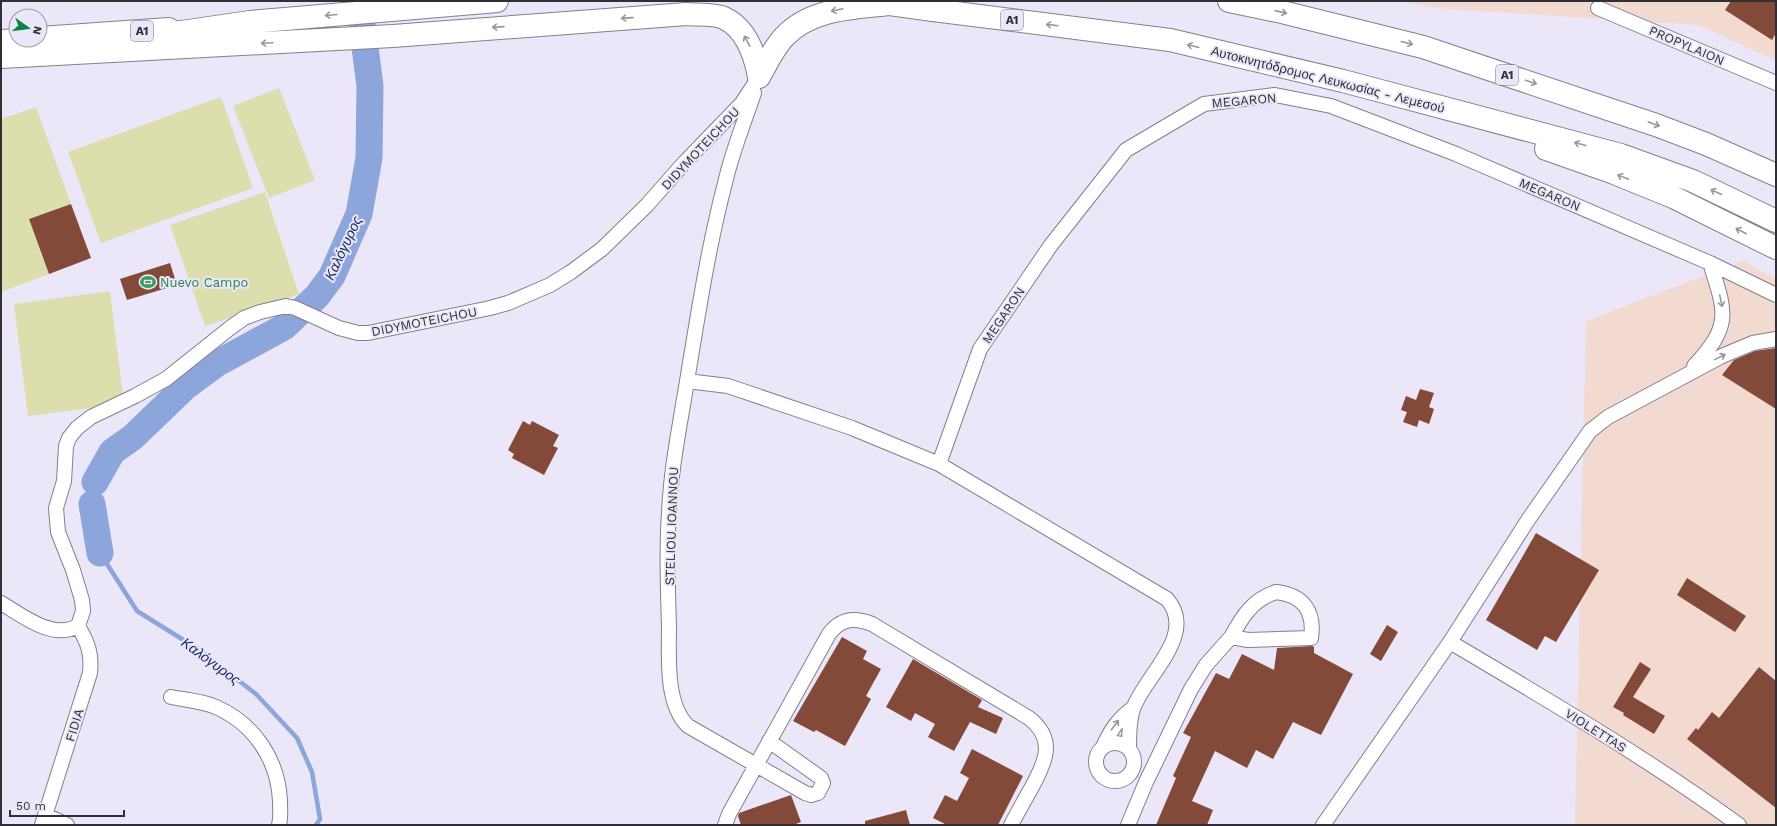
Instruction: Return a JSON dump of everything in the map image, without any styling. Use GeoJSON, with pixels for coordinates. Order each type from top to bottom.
{"type":"FeatureCollection","features":[{"type":"Feature","properties":{"kind":"highway","name":"A1"},"geometry":{"type":"LineString","coordinates":[[48,37],[497,1]]}},
{"type":"Feature","properties":{"kind":"highway","name":"Αυτοκινητόδρομος Λευκωσίας - Λεμεσού"},"geometry":{"type":"LineString","coordinates":[[864,1],[1170,40],[1408,99],[1621,155],[1693,181],[1776,221]]}},
{"type":"Feature","properties":{"kind":"highway","name":"A1"},"geometry":{"type":"LineString","coordinates":[[1229,1],[1282,12],[1423,47],[1656,125],[1706,144],[1776,175]]}},
{"type":"Feature","properties":{"kind":"highway"},"geometry":{"type":"LineString","coordinates":[[759,78],[785,36],[799,24],[837,10],[889,4]]}},
{"type":"Feature","properties":{"kind":"highway"},"geometry":{"type":"LineString","coordinates":[[1,41],[13,51],[306,41],[694,14],[724,18],[742,32],[755,57],[759,78]]}},
{"type":"Feature","properties":{"kind":"highway"},"geometry":{"type":"LineString","coordinates":[[13,51],[247,22]]}},
{"type":"Feature","properties":{"kind":"highway"},"geometry":{"type":"LineString","coordinates":[[1408,99],[1462,123],[1614,173],[1673,197],[1776,248]]}},
{"type":"Feature","properties":{"kind":"street","name":"PROPYLAION"},"geometry":{"type":"LineString","coordinates":[[1598,8],[1776,83]]}},
{"type":"Feature","properties":{"kind":"street","name":"DIDYMOTEICHOU"},"geometry":{"type":"LineString","coordinates":[[78,626],[83,610],[82,600],[58,532],[56,508],[64,481],[64,456],[69,438],[86,420],[166,379],[244,318],[274,308],[286,306],[299,310],[339,328],[358,333],[490,308],[508,303],[550,285],[586,262],[622,230],[742,103],[759,78]]}},
{"type":"Feature","properties":{"kind":"street","name":"STELIOU IOANNOU"},"geometry":{"type":"LineString","coordinates":[[759,78],[725,182],[695,324],[687,381],[672,465],[668,514],[667,565],[669,656],[676,711],[681,719],[688,726],[756,766],[808,794],[815,795],[821,791],[823,783],[819,776],[769,741]]}},
{"type":"Feature","properties":{"kind":"street","name":"MEGARON"},"geometry":{"type":"LineString","coordinates":[[939,464],[980,349],[1051,245],[1126,150],[1204,104],[1275,95],[1331,106],[1456,154],[1710,264],[1776,295]]}},
{"type":"Feature","properties":{"kind":"street"},"geometry":{"type":"LineString","coordinates":[[1686,375],[1718,336],[1722,323],[1720,298],[1710,264]]}},
{"type":"Feature","properties":{"kind":"street"},"geometry":{"type":"LineString","coordinates":[[1323,825],[1450,642],[1528,520],[1590,431],[1608,417],[1739,348],[1753,343],[1776,339]]}},
{"type":"Feature","properties":{"kind":"street"},"geometry":{"type":"LineString","coordinates":[[687,381],[728,386],[852,428],[939,464],[1160,594],[1172,606],[1177,618],[1176,635],[1133,708],[1128,734],[1129,748],[1134,760],[1132,772],[1122,780],[1110,781],[1104,779],[1100,774],[1096,762],[1097,756],[1114,726],[1122,716],[1133,708]]}},
{"type":"Feature","properties":{"kind":"street"},"geometry":{"type":"LineString","coordinates":[[1128,825],[1146,782],[1198,677],[1206,665],[1231,637],[1241,620],[1255,602],[1265,595],[1276,592],[1287,594],[1297,598],[1305,606],[1311,616],[1313,627],[1311,638],[1248,640],[1231,637]]}},
{"type":"Feature","properties":{"kind":"street"},"geometry":{"type":"LineString","coordinates":[[1,603],[32,622],[56,631],[69,631],[78,626]]}},
{"type":"Feature","properties":{"kind":"street"},"geometry":{"type":"LineString","coordinates":[[726,825],[729,814],[828,634],[838,624],[844,621],[857,619],[865,621],[1029,718],[1040,728],[1046,743],[1043,766],[1010,825]]}},
{"type":"Feature","properties":{"kind":"street","name":"FIDIA"},"geometry":{"type":"LineString","coordinates":[[44,820],[90,673],[92,660],[90,650],[78,626]]}},
{"type":"Feature","properties":{"kind":"street","name":"VIOLETTAS"},"geometry":{"type":"LineString","coordinates":[[1450,642],[1588,724],[1710,804],[1739,825]]}},
{"type":"Feature","properties":{"kind":"street"},"geometry":{"type":"LineString","coordinates":[[171,697],[204,703],[216,707],[240,722],[258,740],[268,756],[278,781],[280,825]]}},
{"type":"Feature","properties":{"kind":"street"},"geometry":{"type":"LineString","coordinates":[[1103,747],[1117,743],[1129,748]]}},
{"type":"Feature","properties":{"kind":"street"},"geometry":{"type":"LineString","coordinates":[[1132,772],[1146,782]]}},
{"type":"Feature","properties":{"kind":"street"},"geometry":{"type":"LineString","coordinates":[[44,820],[67,825]]}},
{"type":"Feature","properties":{"kind":"shaded area"},"geometry":{"type":"Polygon","coordinates":[[[1404,1],[1776,1],[1776,61],[1699,25],[1434,8],[1404,1]]]}},
{"type":"Feature","properties":{"kind":"shaded area"},"geometry":{"type":"Polygon","coordinates":[[[1743,261],[1776,279],[1776,825],[1575,825],[1586,321],[1743,261]]]}},
{"type":"Feature","properties":{"kind":"green space"},"geometry":{"type":"Polygon","coordinates":[[[279,88],[315,180],[269,198],[233,106],[279,88]]]}},
{"type":"Feature","properties":{"kind":"green space"},"geometry":{"type":"Polygon","coordinates":[[[221,97],[253,188],[101,243],[68,152],[221,97]]]}},
{"type":"Feature","properties":{"kind":"green space"},"geometry":{"type":"Polygon","coordinates":[[[36,107],[71,204],[29,219],[49,274],[1,292],[1,119],[36,107]]]}},
{"type":"Feature","properties":{"kind":"green space"},"geometry":{"type":"Polygon","coordinates":[[[265,192],[299,294],[205,326],[170,225],[265,192]]]}},
{"type":"Feature","properties":{"kind":"green space"},"geometry":{"type":"Polygon","coordinates":[[[110,291],[124,404],[28,416],[14,304],[110,291]]]}},
{"type":"Feature","properties":{"kind":"building"},"geometry":{"type":"Polygon","coordinates":[[[1731,1],[1776,1],[1776,33],[1772,40],[1725,10],[1731,1]]]}},
{"type":"Feature","properties":{"kind":"building"},"geometry":{"type":"Polygon","coordinates":[[[71,204],[91,258],[49,274],[29,219],[71,204]]]}},
{"type":"Feature","properties":{"kind":"building","name":"Nuevo Campo"},"geometry":{"type":"Polygon","coordinates":[[[170,263],[177,285],[127,300],[120,279],[170,263]]]}},
{"type":"Feature","properties":{"kind":"building"},"geometry":{"type":"Polygon","coordinates":[[[1776,348],[1776,409],[1722,375],[1734,360],[1755,351],[1776,348]]]}},
{"type":"Feature","properties":{"kind":"building"},"geometry":{"type":"Polygon","coordinates":[[[1420,389],[1434,393],[1429,407],[1434,409],[1429,424],[1419,420],[1417,427],[1403,422],[1407,412],[1401,410],[1406,396],[1416,400],[1420,389]]]}},
{"type":"Feature","properties":{"kind":"building"},"geometry":{"type":"Polygon","coordinates":[[[523,421],[530,425],[532,421],[559,435],[553,446],[558,448],[544,475],[512,458],[514,454],[508,450],[523,421]]]}},
{"type":"Feature","properties":{"kind":"building"},"geometry":{"type":"Polygon","coordinates":[[[1536,533],[1599,570],[1556,642],[1545,636],[1537,650],[1486,620],[1536,533]]]}},
{"type":"Feature","properties":{"kind":"building"},"geometry":{"type":"Polygon","coordinates":[[[1687,578],[1746,616],[1735,632],[1677,595],[1687,578]]]}},
{"type":"Feature","properties":{"kind":"building"},"geometry":{"type":"Polygon","coordinates":[[[1387,625],[1398,632],[1381,661],[1370,654],[1387,625]]]}},
{"type":"Feature","properties":{"kind":"building"},"geometry":{"type":"Polygon","coordinates":[[[842,637],[867,651],[863,659],[881,669],[866,696],[871,699],[845,746],[816,730],[814,732],[793,721],[842,637]]]}},
{"type":"Feature","properties":{"kind":"building"},"geometry":{"type":"Polygon","coordinates":[[[1314,647],[1314,653],[1353,674],[1321,735],[1293,722],[1273,759],[1256,750],[1247,768],[1215,751],[1192,801],[1213,810],[1207,825],[1156,825],[1176,778],[1173,776],[1191,737],[1183,733],[1216,673],[1229,679],[1242,654],[1274,670],[1277,648],[1314,647]]]}},
{"type":"Feature","properties":{"kind":"building"},"geometry":{"type":"Polygon","coordinates":[[[913,659],[982,700],[978,707],[1003,718],[996,734],[970,722],[954,751],[928,737],[935,724],[915,713],[911,721],[886,707],[913,659]]]}},
{"type":"Feature","properties":{"kind":"building"},"geometry":{"type":"Polygon","coordinates":[[[1640,662],[1651,669],[1633,697],[1665,716],[1654,734],[1613,707],[1640,662]]]}},
{"type":"Feature","properties":{"kind":"building"},"geometry":{"type":"Polygon","coordinates":[[[1759,667],[1776,681],[1776,808],[1687,739],[1696,728],[1698,730],[1712,712],[1719,718],[1759,667]]]}},
{"type":"Feature","properties":{"kind":"building"},"geometry":{"type":"Polygon","coordinates":[[[972,749],[1023,776],[998,825],[947,825],[933,818],[945,795],[957,801],[969,778],[960,773],[972,749]]]}},
{"type":"Feature","properties":{"kind":"building"},"geometry":{"type":"Polygon","coordinates":[[[791,795],[801,822],[793,825],[741,825],[738,816],[739,813],[791,795]]]}},
{"type":"Feature","properties":{"kind":"building"},"geometry":{"type":"Polygon","coordinates":[[[906,810],[910,825],[865,825],[865,821],[906,810]]]}},
{"type":"Feature","properties":{"kind":"waterway","name":"Καλόγυρος"},"geometry":{"type":"LineString","coordinates":[[95,482],[112,452],[133,437],[186,386],[216,364],[284,327],[317,296],[332,276],[359,214],[369,158],[370,86],[359,1]]}},
{"type":"Feature","properties":{"kind":"waterway","name":"Καλόγυρος"},"geometry":{"type":"LineString","coordinates":[[92,504],[100,553]]}},
{"type":"Feature","properties":{"kind":"waterway","name":"Καλόγυρος"},"geometry":{"type":"LineString","coordinates":[[100,553],[137,611],[198,649],[256,694],[297,738],[312,772],[320,819],[316,825]]}},
{"type":"Feature","properties":{"kind":"place","name":"Nuevo Campo"},"geometry":{"type":"Point","coordinates":[148,282]}}]}
